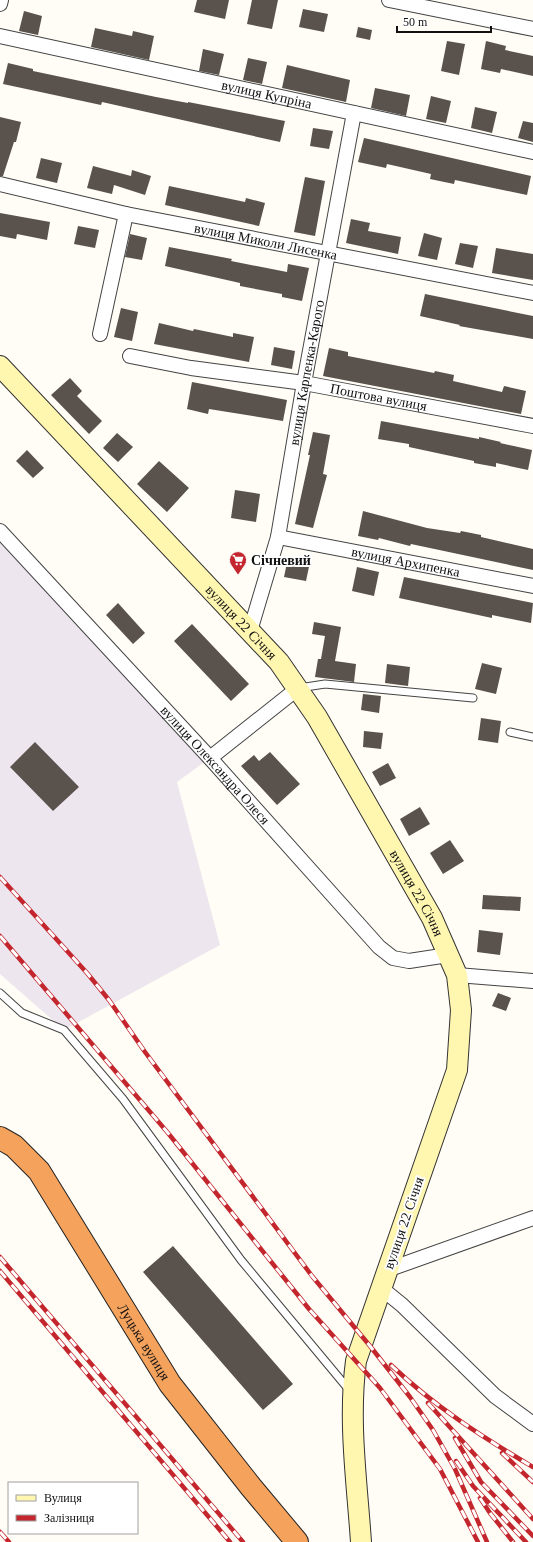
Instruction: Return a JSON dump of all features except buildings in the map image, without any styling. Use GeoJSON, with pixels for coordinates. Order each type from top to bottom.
{"type":"FeatureCollection","features":[{"type":"Feature","properties":{"kind":"highway","name":"Луцька вулиця"},"geometry":{"type":"LineString","coordinates":[[0,1138],[14,1146],[39,1171],[170,1384],[297,1542]]}},
{"type":"Feature","properties":{"kind":"street"},"geometry":{"type":"LineString","coordinates":[[0,4],[1,0]]}},
{"type":"Feature","properties":{"kind":"street"},"geometry":{"type":"LineString","coordinates":[[389,0],[533,28]]}},
{"type":"Feature","properties":{"kind":"street","name":"вулиця Купріна"},"geometry":{"type":"LineString","coordinates":[[0,36],[533,152]]}},
{"type":"Feature","properties":{"kind":"street","name":"вулиця Карпенка-Карого"},"geometry":{"type":"LineString","coordinates":[[250,631],[278,537],[304,383],[354,113]]}},
{"type":"Feature","properties":{"kind":"street","name":"вулиця Миколи Лисенка"},"geometry":{"type":"LineString","coordinates":[[0,184],[126,214],[533,292]]}},
{"type":"Feature","properties":{"kind":"street"},"geometry":{"type":"LineString","coordinates":[[100,334],[126,214]]}},
{"type":"Feature","properties":{"kind":"street","name":"Поштова вулиця"},"geometry":{"type":"LineString","coordinates":[[130,356],[191,368],[304,383],[533,426]]}},
{"type":"Feature","properties":{"kind":"street","name":"вулиця 22 Січня"},"geometry":{"type":"LineString","coordinates":[[0,366],[279,662],[317,717],[428,911],[457,975],[461,1010],[457,1070],[356,1361],[354,1440],[362,1542]]}},
{"type":"Feature","properties":{"kind":"street","name":"вулиця Олександра Олеся"},"geometry":{"type":"LineString","coordinates":[[0,531],[210,758],[379,947],[393,958],[409,961],[448,955]]}},
{"type":"Feature","properties":{"kind":"street","name":"вулиця Архипенка"},"geometry":{"type":"LineString","coordinates":[[278,537],[533,586]]}},
{"type":"Feature","properties":{"kind":"street"},"geometry":{"type":"LineString","coordinates":[[210,758],[297,689]]}},
{"type":"Feature","properties":{"kind":"street"},"geometry":{"type":"LineString","coordinates":[[457,975],[533,981]]}},
{"type":"Feature","properties":{"kind":"street"},"geometry":{"type":"LineString","coordinates":[[533,1218],[384,1279],[402,1305],[495,1396],[533,1424]]}},
{"type":"Feature","properties":{"kind":"lane"},"geometry":{"type":"LineString","coordinates":[[297,689],[325,684],[474,698]]}},
{"type":"Feature","properties":{"kind":"lane"},"geometry":{"type":"LineString","coordinates":[[510,732],[533,737]]}},
{"type":"Feature","properties":{"kind":"lane"},"geometry":{"type":"LineString","coordinates":[[0,993],[22,1013],[64,1030],[123,1099],[241,1260],[354,1396]]}},
{"type":"Feature","properties":{"kind":"shaded area"},"geometry":{"type":"Polygon","coordinates":[[[0,531],[210,758],[177,782],[220,945],[64,1030],[0,974],[0,531]]]}},
{"type":"Feature","properties":{"kind":"railway"},"geometry":{"type":"LineString","coordinates":[[0,877],[87,973],[109,1000],[145,1052],[312,1276],[410,1397],[433,1430],[455,1469],[487,1542]]}},
{"type":"Feature","properties":{"kind":"railway"},"geometry":{"type":"LineString","coordinates":[[0,936],[168,1133],[309,1309],[380,1388],[440,1469],[478,1542]]}},
{"type":"Feature","properties":{"kind":"railway"},"geometry":{"type":"LineString","coordinates":[[0,1257],[243,1542]]}},
{"type":"Feature","properties":{"kind":"railway"},"geometry":{"type":"LineString","coordinates":[[0,1271],[230,1542]]}},
{"type":"Feature","properties":{"kind":"railway"},"geometry":{"type":"LineString","coordinates":[[391,1365],[424,1394],[459,1420],[533,1467]]}},
{"type":"Feature","properties":{"kind":"railway"},"geometry":{"type":"LineString","coordinates":[[428,1403],[533,1519]]}},
{"type":"Feature","properties":{"kind":"railway"},"geometry":{"type":"LineString","coordinates":[[455,1438],[481,1482],[533,1536]]}},
{"type":"Feature","properties":{"kind":"railway"},"geometry":{"type":"LineString","coordinates":[[502,1453],[533,1482]]}},
{"type":"Feature","properties":{"kind":"railway"},"geometry":{"type":"LineString","coordinates":[[456,1461],[473,1486],[526,1542]]}},
{"type":"Feature","properties":{"kind":"railway"},"geometry":{"type":"LineString","coordinates":[[480,1498],[513,1542]]}},
{"type":"Feature","properties":{"kind":"railway"},"geometry":{"type":"LineString","coordinates":[[0,1532],[9,1542]]}},
{"type":"Feature","properties":{"kind":"place","name":"Січневий"},"geometry":{"type":"Point","coordinates":[238,575]}}]}
